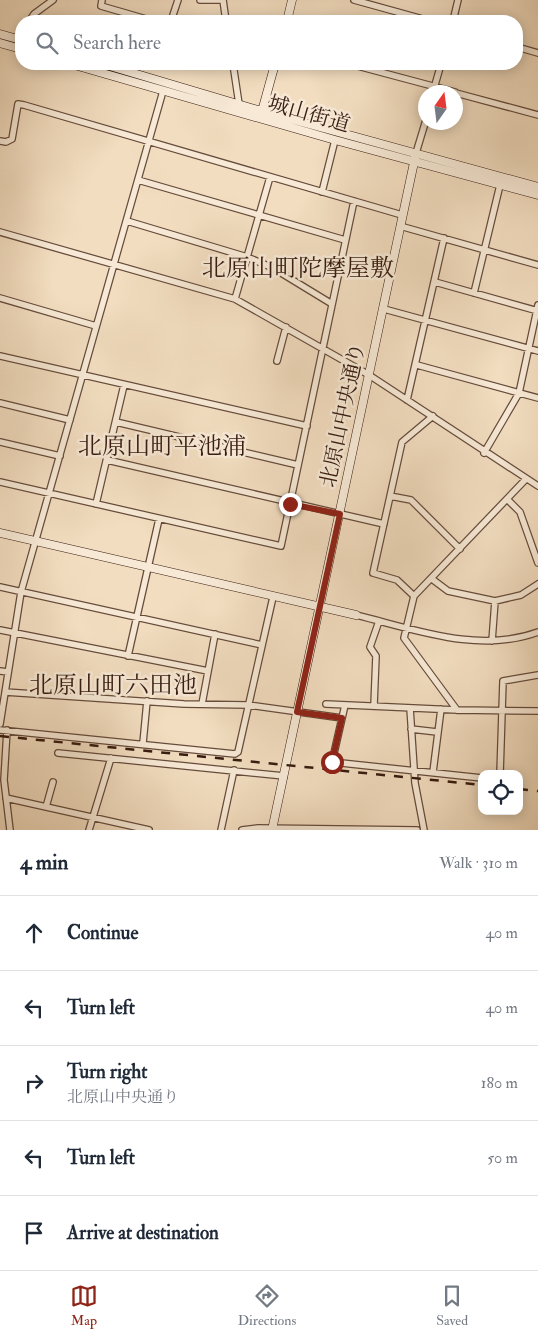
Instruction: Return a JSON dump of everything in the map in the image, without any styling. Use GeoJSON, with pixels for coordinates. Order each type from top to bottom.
{"type":"FeatureCollection","features":[{"type":"Feature","properties":{"kind":"street"},"geometry":{"type":"LineString","coordinates":[[33,15],[53,0]]}},
{"type":"Feature","properties":{"kind":"street"},"geometry":{"type":"LineString","coordinates":[[102,0],[101,6],[132,15]]}},
{"type":"Feature","properties":{"kind":"street"},"geometry":{"type":"LineString","coordinates":[[173,15],[178,0]]}},
{"type":"Feature","properties":{"kind":"street"},"geometry":{"type":"LineString","coordinates":[[200,0],[223,0],[225,15]]}},
{"type":"Feature","properties":{"kind":"street"},"geometry":{"type":"LineString","coordinates":[[288,15],[292,0]]}},
{"type":"Feature","properties":{"kind":"street"},"geometry":{"type":"LineString","coordinates":[[354,0],[408,15]]}},
{"type":"Feature","properties":{"kind":"street"},"geometry":{"type":"LineString","coordinates":[[454,15],[458,0]]}},
{"type":"Feature","properties":{"kind":"street"},"geometry":{"type":"LineString","coordinates":[[0,34],[15,36]]}},
{"type":"Feature","properties":{"kind":"street"},"geometry":{"type":"LineString","coordinates":[[0,43],[15,47]]}},
{"type":"Feature","properties":{"kind":"street"},"geometry":{"type":"LineString","coordinates":[[523,49],[538,53]]}},
{"type":"Feature","properties":{"kind":"street","name":"城山街道"},"geometry":{"type":"LineString","coordinates":[[92,70],[335,140],[538,195]]}},
{"type":"Feature","properties":{"kind":"street","name":"城山街道"},"geometry":{"type":"LineString","coordinates":[[123,70],[262,111],[538,187]]}},
{"type":"Feature","properties":{"kind":"street"},"geometry":{"type":"LineString","coordinates":[[235,70],[239,104]]}},
{"type":"Feature","properties":{"kind":"street"},"geometry":{"type":"LineString","coordinates":[[262,111],[273,70]]}},
{"type":"Feature","properties":{"kind":"street"},"geometry":{"type":"LineString","coordinates":[[369,70],[418,85]]}},
{"type":"Feature","properties":{"kind":"street"},"geometry":{"type":"LineString","coordinates":[[435,85],[439,70]]}},
{"type":"Feature","properties":{"kind":"street"},"geometry":{"type":"LineString","coordinates":[[0,724],[16,633],[21,592],[164,91]]}},
{"type":"Feature","properties":{"kind":"street"},"geometry":{"type":"LineString","coordinates":[[463,94],[538,115]]}},
{"type":"Feature","properties":{"kind":"street"},"geometry":{"type":"LineString","coordinates":[[0,141],[6,142],[12,139],[18,104],[402,215]]}},
{"type":"Feature","properties":{"kind":"street"},"geometry":{"type":"LineString","coordinates":[[416,153],[423,130]]}},
{"type":"Feature","properties":{"kind":"street"},"geometry":{"type":"LineString","coordinates":[[322,192],[335,140]]}},
{"type":"Feature","properties":{"kind":"street","name":"北原山中央通り"},"geometry":{"type":"LineString","coordinates":[[272,829],[416,153]]}},
{"type":"Feature","properties":{"kind":"street"},"geometry":{"type":"LineString","coordinates":[[235,299],[270,177]]}},
{"type":"Feature","properties":{"kind":"street"},"geometry":{"type":"LineString","coordinates":[[138,180],[345,240]]}},
{"type":"Feature","properties":{"kind":"street"},"geometry":{"type":"LineString","coordinates":[[474,293],[500,185]]}},
{"type":"Feature","properties":{"kind":"street"},"geometry":{"type":"LineString","coordinates":[[0,482],[281,546],[354,201]]}},
{"type":"Feature","properties":{"kind":"street"},"geometry":{"type":"LineString","coordinates":[[127,221],[247,257],[273,268],[332,304]]}},
{"type":"Feature","properties":{"kind":"street"},"geometry":{"type":"LineString","coordinates":[[400,226],[538,265]]}},
{"type":"Feature","properties":{"kind":"street"},"geometry":{"type":"LineString","coordinates":[[0,232],[235,299],[286,326],[369,375],[484,453],[538,486]]}},
{"type":"Feature","properties":{"kind":"street"},"geometry":{"type":"LineString","coordinates":[[408,400],[444,238]]}},
{"type":"Feature","properties":{"kind":"street"},"geometry":{"type":"LineString","coordinates":[[435,282],[538,309],[519,394],[484,453]]}},
{"type":"Feature","properties":{"kind":"street"},"geometry":{"type":"LineString","coordinates":[[0,298],[96,326]]}},
{"type":"Feature","properties":{"kind":"street"},"geometry":{"type":"LineString","coordinates":[[384,309],[538,351]]}},
{"type":"Feature","properties":{"kind":"street"},"geometry":{"type":"LineString","coordinates":[[278,361],[286,326]]}},
{"type":"Feature","properties":{"kind":"street"},"geometry":{"type":"LineString","coordinates":[[0,356],[307,426]]}},
{"type":"Feature","properties":{"kind":"street"},"geometry":{"type":"LineString","coordinates":[[417,365],[538,398]]}},
{"type":"Feature","properties":{"kind":"street"},"geometry":{"type":"LineString","coordinates":[[96,504],[124,385]]}},
{"type":"Feature","properties":{"kind":"street"},"geometry":{"type":"LineString","coordinates":[[0,403],[70,420]]}},
{"type":"Feature","properties":{"kind":"street"},"geometry":{"type":"LineString","coordinates":[[414,596],[397,580],[372,574],[402,442],[432,416]]}},
{"type":"Feature","properties":{"kind":"street"},"geometry":{"type":"LineString","coordinates":[[116,422],[298,465]]}},
{"type":"Feature","properties":{"kind":"street"},"geometry":{"type":"LineString","coordinates":[[0,442],[60,456]]}},
{"type":"Feature","properties":{"kind":"street"},"geometry":{"type":"LineString","coordinates":[[107,460],[290,504],[384,524]]}},
{"type":"Feature","properties":{"kind":"street"},"geometry":{"type":"LineString","coordinates":[[457,710],[404,638],[414,596],[508,500],[526,479]]}},
{"type":"Feature","properties":{"kind":"street"},"geometry":{"type":"LineString","coordinates":[[390,496],[412,500],[460,549]]}},
{"type":"Feature","properties":{"kind":"street"},"geometry":{"type":"LineString","coordinates":[[508,500],[520,512],[538,564]]}},
{"type":"Feature","properties":{"kind":"street"},"geometry":{"type":"LineString","coordinates":[[128,656],[159,519]]}},
{"type":"Feature","properties":{"kind":"street"},"geometry":{"type":"LineString","coordinates":[[0,533],[458,639],[492,642],[538,632]]}},
{"type":"Feature","properties":{"kind":"street"},"geometry":{"type":"LineString","coordinates":[[432,578],[448,591],[495,600],[521,595],[538,584]]}},
{"type":"Feature","properties":{"kind":"street"},"geometry":{"type":"LineString","coordinates":[[0,587],[262,645]]}},
{"type":"Feature","properties":{"kind":"street"},"geometry":{"type":"LineString","coordinates":[[0,730],[143,743],[235,754],[238,752],[273,596]]}},
{"type":"Feature","properties":{"kind":"street"},"geometry":{"type":"LineString","coordinates":[[492,642],[495,600]]}},
{"type":"Feature","properties":{"kind":"street"},"geometry":{"type":"LineString","coordinates":[[374,706],[376,656],[370,647],[379,621]]}},
{"type":"Feature","properties":{"kind":"street"},"geometry":{"type":"LineString","coordinates":[[0,630],[208,671]]}},
{"type":"Feature","properties":{"kind":"street"},"geometry":{"type":"LineString","coordinates":[[202,704],[215,634]]}},
{"type":"Feature","properties":{"kind":"street"},"geometry":{"type":"LineString","coordinates":[[0,671],[8,672]]}},
{"type":"Feature","properties":{"kind":"street"},"geometry":{"type":"LineString","coordinates":[[500,770],[503,681],[538,675]]}},
{"type":"Feature","properties":{"kind":"street"},"geometry":{"type":"LineString","coordinates":[[5,692],[248,705],[342,718]]}},
{"type":"Feature","properties":{"kind":"street"},"geometry":{"type":"LineString","coordinates":[[143,743],[147,701]]}},
{"type":"Feature","properties":{"kind":"street"},"geometry":{"type":"LineString","coordinates":[[326,704],[457,710],[538,711]]}},
{"type":"Feature","properties":{"kind":"street"},"geometry":{"type":"LineString","coordinates":[[345,705],[332,762],[478,778]]}},
{"type":"Feature","properties":{"kind":"street"},"geometry":{"type":"LineString","coordinates":[[410,708],[415,783],[424,830]]}},
{"type":"Feature","properties":{"kind":"street"},"geometry":{"type":"LineString","coordinates":[[433,772],[441,709]]}},
{"type":"Feature","properties":{"kind":"street"},"geometry":{"type":"LineString","coordinates":[[411,729],[437,732]]}},
{"type":"Feature","properties":{"kind":"street"},"geometry":{"type":"LineString","coordinates":[[7,730],[4,780],[10,830]]}},
{"type":"Feature","properties":{"kind":"street"},"geometry":{"type":"LineString","coordinates":[[58,753],[284,776]]}},
{"type":"Feature","properties":{"kind":"street"},"geometry":{"type":"LineString","coordinates":[[89,830],[111,758]]}},
{"type":"Feature","properties":{"kind":"street"},"geometry":{"type":"LineString","coordinates":[[221,830],[234,770]]}},
{"type":"Feature","properties":{"kind":"street"},"geometry":{"type":"LineString","coordinates":[[46,807],[53,782]]}},
{"type":"Feature","properties":{"kind":"street"},"geometry":{"type":"LineString","coordinates":[[6,798],[149,830]]}},
{"type":"Feature","properties":{"kind":"street"},"geometry":{"type":"LineString","coordinates":[[242,830],[417,830]]}},
{"type":"Feature","properties":{"kind":"railway"},"geometry":{"type":"LineString","coordinates":[[0,736],[478,785]]}},
{"type":"Feature","properties":{"kind":"railway"},"geometry":{"type":"LineString","coordinates":[[523,789],[538,791]]}},
{"type":"Feature","properties":{"kind":"district","name":"北原山町陀摩屋敷"},"geometry":{"type":"Point","coordinates":[298,268]}},
{"type":"Feature","properties":{"kind":"district","name":"北原山町平池浦"},"geometry":{"type":"Point","coordinates":[162,446]}},
{"type":"Feature","properties":{"kind":"district","name":"北原山町六田池"},"geometry":{"type":"Point","coordinates":[113,685]}},
{"type":"Feature","properties":{"kind":"route"},"geometry":{"type":"LineString","coordinates":[[290,504],[340,514],[297,712],[342,718],[332,762]]}}]}
